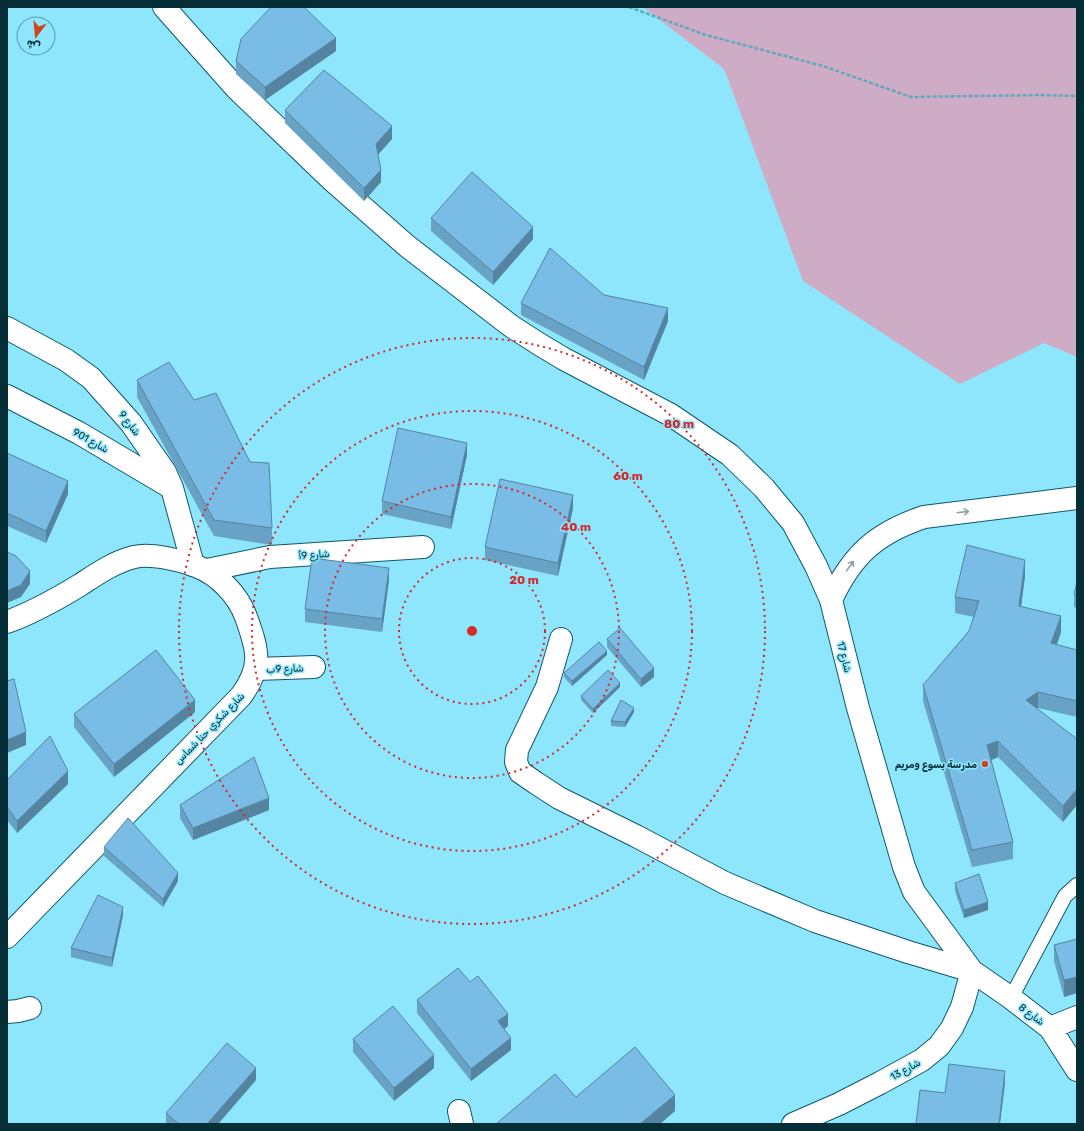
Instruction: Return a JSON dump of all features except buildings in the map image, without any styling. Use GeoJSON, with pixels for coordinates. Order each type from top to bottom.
{"type":"FeatureCollection","features":[{"type":"Feature","properties":{"kind":"street","name":"شارع 17"},"geometry":{"type":"LineString","coordinates":[[164,7],[236,88],[333,181],[407,246],[511,326],[564,359],[672,415],[730,455],[764,488],[793,523],[816,566],[831,600],[858,708],[904,867],[914,892],[972,971]]}},
{"type":"Feature","properties":{"kind":"street","name":"شارع 9"},"geometry":{"type":"LineString","coordinates":[[7,328],[66,360],[91,378],[131,422],[165,472],[200,568]]}},
{"type":"Feature","properties":{"kind":"street","name":"شارع 901"},"geometry":{"type":"LineString","coordinates":[[7,396],[79,433],[172,488]]}},
{"type":"Feature","properties":{"kind":"street"},"geometry":{"type":"LineString","coordinates":[[831,600],[840,580],[852,563],[867,547],[884,534],[903,524],[924,517],[1077,498]]}},
{"type":"Feature","properties":{"kind":"street","name":"شارع 9أ"},"geometry":{"type":"LineString","coordinates":[[200,568],[270,557],[422,547]]}},
{"type":"Feature","properties":{"kind":"street","name":"شارع شكري حنا شماس"},"geometry":{"type":"LineString","coordinates":[[7,622],[42,606],[111,565],[135,556],[156,556],[200,568],[225,584],[243,609],[256,646],[256,669],[250,684],[241,696],[7,937]]}},
{"type":"Feature","properties":{"kind":"street"},"geometry":{"type":"LineString","coordinates":[[561,639],[547,687],[517,750],[516,762],[520,772],[559,798],[636,836],[725,883],[815,921],[908,952],[972,971]]}},
{"type":"Feature","properties":{"kind":"street","name":"شارع 9ب"},"geometry":{"type":"LineString","coordinates":[[256,669],[314,667]]}},
{"type":"Feature","properties":{"kind":"street","name":"شارع 8"},"geometry":{"type":"LineString","coordinates":[[972,971],[1011,998],[1050,1028],[1077,1070]]}},
{"type":"Feature","properties":{"kind":"street","name":"شارع 13"},"geometry":{"type":"LineString","coordinates":[[793,1124],[840,1104],[880,1083],[922,1060],[939,1046],[952,1028],[962,1007],[972,971]]}},
{"type":"Feature","properties":{"kind":"street"},"geometry":{"type":"LineString","coordinates":[[7,1012],[30,1008]]}},
{"type":"Feature","properties":{"kind":"street"},"geometry":{"type":"LineString","coordinates":[[1050,1028],[1077,1018]]}},
{"type":"Feature","properties":{"kind":"lane"},"geometry":{"type":"LineString","coordinates":[[1011,998],[1066,896],[1077,885]]}},
{"type":"Feature","properties":{"kind":"path"},"geometry":{"type":"LineString","coordinates":[[629,7],[706,35],[823,66],[911,97],[1042,95],[1077,96]]}},
{"type":"Feature","properties":{"kind":"shaded area"},"geometry":{"type":"Polygon","coordinates":[[[643,7],[1077,7],[1077,357],[1044,343],[960,384],[803,281],[724,69],[643,7]]]}},
{"type":"Feature","properties":{"kind":"place","name":"مدرسة يسوع ومريم"},"geometry":{"type":"Point","coordinates":[985,764]}}]}
